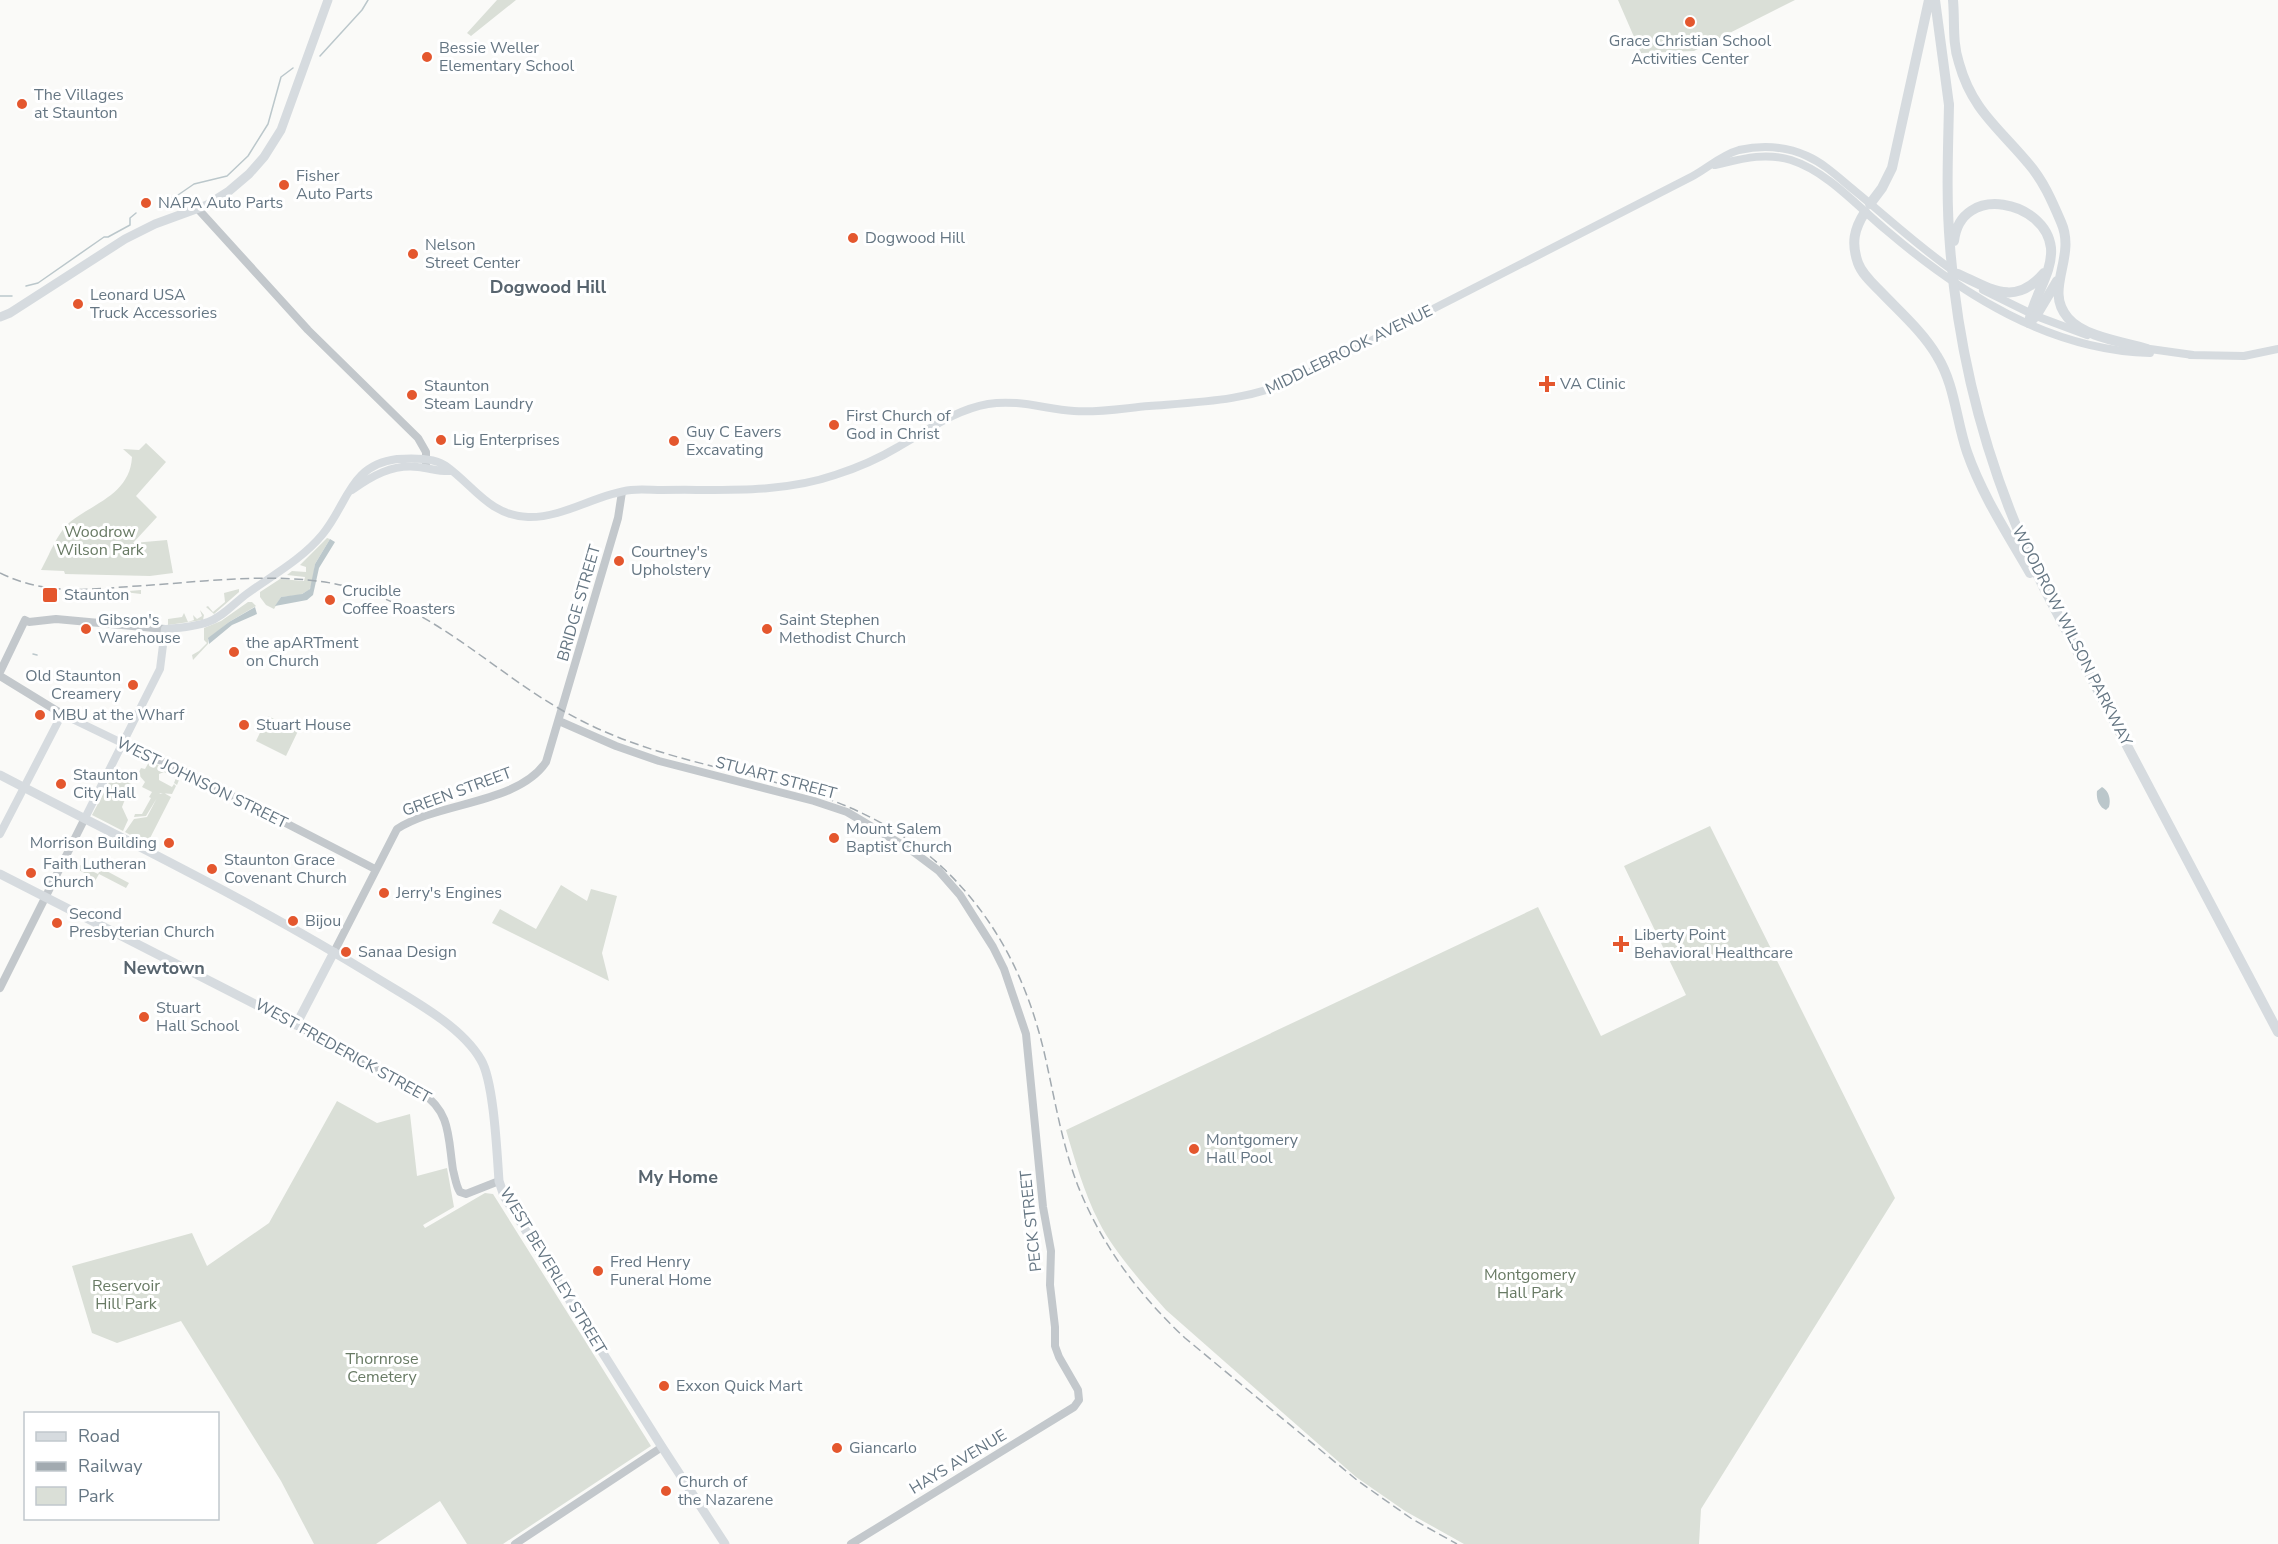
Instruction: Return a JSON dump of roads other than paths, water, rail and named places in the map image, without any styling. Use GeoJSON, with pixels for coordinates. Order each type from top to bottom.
{"type":"FeatureCollection","features":[{"type":"Feature","properties":{"kind":"highway"},"geometry":{"type":"LineString","coordinates":[[1929,0],[1892,168],[1888,179],[1858,223],[1853,244],[1859,267],[1922,335],[1937,356],[1950,387],[1967,450],[1987,501],[2055,618],[2074,645]]}},
{"type":"Feature","properties":{"kind":"highway"},"geometry":{"type":"LineString","coordinates":[[1935,0],[1948,105]]}},
{"type":"Feature","properties":{"kind":"highway"},"geometry":{"type":"LineString","coordinates":[[1952,0],[1947,188],[1952,249]]}},
{"type":"Feature","properties":{"kind":"highway"},"geometry":{"type":"LineString","coordinates":[[1952,0],[1955,47],[1968,88],[1986,118],[2040,179],[2063,226],[2067,250],[2058,293],[2060,304],[2073,324],[2084,330],[2147,349]]}},
{"type":"Feature","properties":{"kind":"highway"},"geometry":{"type":"LineString","coordinates":[[1952,249],[1955,230],[1962,217],[1980,205],[2000,204],[2034,219],[2041,226],[2051,249],[2032,317]]}},
{"type":"Feature","properties":{"kind":"highway","name":"WOODROW WILSON PARKWAY"},"geometry":{"type":"LineString","coordinates":[[1952,249],[1958,322],[1973,400],[1999,483],[2027,553],[2278,1032]]}},
{"type":"Feature","properties":{"kind":"highway"},"geometry":{"type":"LineString","coordinates":[[1958,274],[1996,292],[2009,294],[2026,289],[2046,271]]}},
{"type":"Feature","properties":{"kind":"highway"},"geometry":{"type":"LineString","coordinates":[[2032,317],[2061,275]]}},
{"type":"Feature","properties":{"kind":"main road"},"geometry":{"type":"LineString","coordinates":[[0,317],[10,313],[125,239],[221,197],[257,166],[273,145],[291,104],[328,0]]}},
{"type":"Feature","properties":{"kind":"main road","name":"MIDDLEBROOK AVENUE"},"geometry":{"type":"LineString","coordinates":[[165,629],[202,624],[220,615],[311,546],[325,531],[358,477],[376,465],[397,459],[426,464],[439,462],[448,466],[489,505],[503,512],[520,516],[547,515],[622,492],[699,488],[765,489],[821,480],[878,458],[957,413],[994,403],[1022,403],[1080,411],[1221,401],[1263,392],[1296,379],[1438,308],[1711,166],[1723,156],[1749,148],[1788,149],[1822,164],[1857,193],[1867,208]]}},
{"type":"Feature","properties":{"kind":"main road","name":"MIDDLEBROOK AVENUE"},"geometry":{"type":"LineString","coordinates":[[1711,166],[1754,156],[1773,156],[1791,160],[1817,173],[1867,208],[1904,245],[1958,286],[2032,317]]}},
{"type":"Feature","properties":{"kind":"main road"},"geometry":{"type":"LineString","coordinates":[[1867,208],[1958,274],[2068,339],[2122,352],[2244,356],[2278,349]]}},
{"type":"Feature","properties":{"kind":"main road"},"geometry":{"type":"LineString","coordinates":[[0,323],[10,313]]}},
{"type":"Feature","properties":{"kind":"main road"},"geometry":{"type":"LineString","coordinates":[[2032,317],[2100,340],[2193,355]]}},
{"type":"Feature","properties":{"kind":"main road"},"geometry":{"type":"LineString","coordinates":[[85,818],[161,666],[165,629]]}},
{"type":"Feature","properties":{"kind":"main road"},"geometry":{"type":"LineString","coordinates":[[0,834],[62,714]]}},
{"type":"Feature","properties":{"kind":"main road","name":"WEST JOHNSON STREET"},"geometry":{"type":"LineString","coordinates":[[62,714],[122,743]]}},
{"type":"Feature","properties":{"kind":"main road","name":"WEST BEVERLEY STREET"},"geometry":{"type":"LineString","coordinates":[[0,775],[297,930],[435,1016],[463,1039],[481,1059],[488,1077],[500,1181],[504,1196],[725,1544]]}},
{"type":"Feature","properties":{"kind":"main road","name":"WEST FREDERICK STREET"},"geometry":{"type":"LineString","coordinates":[[0,874],[296,1025]]}},
{"type":"Feature","properties":{"kind":"main road"},"geometry":{"type":"LineString","coordinates":[[296,1025],[334,952]]}},
{"type":"Feature","properties":{"kind":"street"},"geometry":{"type":"LineString","coordinates":[[198,209],[308,330],[418,438],[426,452],[426,464]]}},
{"type":"Feature","properties":{"kind":"street","name":"BRIDGE STREET"},"geometry":{"type":"LineString","coordinates":[[559,721],[618,518],[622,492]]}},
{"type":"Feature","properties":{"kind":"street","name":"MIDDLEBROOK AVENUE"},"geometry":{"type":"LineString","coordinates":[[0,674],[25,620],[29,622],[58,619],[165,629]]}},
{"type":"Feature","properties":{"kind":"street","name":"WEST JOHNSON STREET"},"geometry":{"type":"LineString","coordinates":[[0,674],[62,714]]}},
{"type":"Feature","properties":{"kind":"street","name":"GREEN STREET"},"geometry":{"type":"LineString","coordinates":[[375,869],[398,828],[438,812],[511,789],[528,780],[547,760],[559,721]]}},
{"type":"Feature","properties":{"kind":"street","name":"STUART STREET"},"geometry":{"type":"LineString","coordinates":[[559,721],[615,746],[659,761],[835,807],[863,820],[939,871],[957,891],[973,915],[998,956],[1010,983],[1027,1040],[1037,1138]]}},
{"type":"Feature","properties":{"kind":"street","name":"WEST JOHNSON STREET"},"geometry":{"type":"LineString","coordinates":[[122,743],[192,775],[375,869]]}},
{"type":"Feature","properties":{"kind":"street"},"geometry":{"type":"LineString","coordinates":[[0,988],[85,818]]}},
{"type":"Feature","properties":{"kind":"street"},"geometry":{"type":"LineString","coordinates":[[334,952],[375,869]]}},
{"type":"Feature","properties":{"kind":"street","name":"WEST FREDERICK STREET"},"geometry":{"type":"LineString","coordinates":[[296,1025],[422,1093],[436,1103],[444,1116],[454,1175],[460,1192],[466,1194],[500,1181]]}},
{"type":"Feature","properties":{"kind":"street","name":"PECK STREET"},"geometry":{"type":"LineString","coordinates":[[1037,1138],[1043,1208],[1051,1251],[1050,1285],[1055,1349],[1078,1390],[1078,1402]]}},
{"type":"Feature","properties":{"kind":"street","name":"HAYS AVENUE"},"geometry":{"type":"LineString","coordinates":[[851,1544],[1075,1406],[1078,1402]]}},
{"type":"Feature","properties":{"kind":"street"},"geometry":{"type":"LineString","coordinates":[[515,1544],[662,1447]]}},
{"type":"Feature","properties":{"kind":"waterway"},"geometry":{"type":"LineString","coordinates":[[320,56],[362,10],[368,0]]}},
{"type":"Feature","properties":{"kind":"waterway"},"geometry":{"type":"LineString","coordinates":[[171,198],[194,184],[227,176],[248,156],[268,124],[281,77],[293,68]]}},
{"type":"Feature","properties":{"kind":"waterway"},"geometry":{"type":"LineString","coordinates":[[26,286],[38,283],[104,237],[130,225],[130,218],[136,213]]}},
{"type":"Feature","properties":{"kind":"waterway"},"geometry":{"type":"LineString","coordinates":[[0,296],[12,296]]}},
{"type":"Feature","properties":{"kind":"waterway"},"geometry":{"type":"LineString","coordinates":[[33,654],[37,655]]}},
{"type":"Feature","properties":{"kind":"railway"},"geometry":{"type":"LineString","coordinates":[[0,573],[34,585],[68,589],[278,578],[325,582],[364,591],[399,605],[431,622],[551,704],[584,722],[630,742],[676,757],[815,794],[860,812],[902,836],[943,868],[963,889],[997,934],[1010,958],[1032,1010],[1064,1141],[1078,1186],[1098,1229],[1137,1287],[1185,1338],[1358,1481],[1412,1519],[1457,1544]]}},
{"type":"Feature","properties":{"kind":"place","name":"Grace Christian School Activities Center"},"geometry":{"type":"Point","coordinates":[1690,22]}},
{"type":"Feature","properties":{"kind":"place","name":"Bessie Weller Elementary School"},"geometry":{"type":"Point","coordinates":[427,57]}},
{"type":"Feature","properties":{"kind":"place","name":"The Villages at Staunton"},"geometry":{"type":"Point","coordinates":[22,104]}},
{"type":"Feature","properties":{"kind":"place","name":"Fisher Auto Parts"},"geometry":{"type":"Point","coordinates":[284,185]}},
{"type":"Feature","properties":{"kind":"place","name":"NAPA Auto Parts"},"geometry":{"type":"Point","coordinates":[146,203]}},
{"type":"Feature","properties":{"kind":"place","name":"Dogwood Hill"},"geometry":{"type":"Point","coordinates":[853,238]}},
{"type":"Feature","properties":{"kind":"place","name":"Nelson Street Center"},"geometry":{"type":"Point","coordinates":[413,254]}},
{"type":"Feature","properties":{"kind":"place","name":"Leonard USA Truck Accessories"},"geometry":{"type":"Point","coordinates":[78,304]}},
{"type":"Feature","properties":{"kind":"place","name":"VA Clinic"},"geometry":{"type":"Point","coordinates":[1547,384]}},
{"type":"Feature","properties":{"kind":"place","name":"Staunton Steam Laundry"},"geometry":{"type":"Point","coordinates":[412,395]}},
{"type":"Feature","properties":{"kind":"place","name":"First Church of God in Christ"},"geometry":{"type":"Point","coordinates":[834,425]}},
{"type":"Feature","properties":{"kind":"place","name":"Lig Enterprises"},"geometry":{"type":"Point","coordinates":[441,440]}},
{"type":"Feature","properties":{"kind":"place","name":"Guy C Eavers Excavating"},"geometry":{"type":"Point","coordinates":[674,441]}},
{"type":"Feature","properties":{"kind":"place","name":"Courtney's Upholstery"},"geometry":{"type":"Point","coordinates":[619,561]}},
{"type":"Feature","properties":{"kind":"place","name":"Staunton"},"geometry":{"type":"Point","coordinates":[50,595]}},
{"type":"Feature","properties":{"kind":"place","name":"Crucible Coffee Roasters"},"geometry":{"type":"Point","coordinates":[330,600]}},
{"type":"Feature","properties":{"kind":"place","name":"Gibson's Warehouse"},"geometry":{"type":"Point","coordinates":[86,629]}},
{"type":"Feature","properties":{"kind":"place","name":"Saint Stephen Methodist Church"},"geometry":{"type":"Point","coordinates":[767,629]}},
{"type":"Feature","properties":{"kind":"place","name":"the apARTment on Church"},"geometry":{"type":"Point","coordinates":[234,652]}},
{"type":"Feature","properties":{"kind":"place","name":"Old Staunton Creamery"},"geometry":{"type":"Point","coordinates":[133,685]}},
{"type":"Feature","properties":{"kind":"place","name":"MBU at the Wharf"},"geometry":{"type":"Point","coordinates":[40,715]}},
{"type":"Feature","properties":{"kind":"place","name":"Stuart House"},"geometry":{"type":"Point","coordinates":[244,725]}},
{"type":"Feature","properties":{"kind":"place","name":"Staunton City Hall"},"geometry":{"type":"Point","coordinates":[61,784]}},
{"type":"Feature","properties":{"kind":"place","name":"Mount Salem Baptist Church"},"geometry":{"type":"Point","coordinates":[834,838]}},
{"type":"Feature","properties":{"kind":"place","name":"Morrison Building"},"geometry":{"type":"Point","coordinates":[169,843]}},
{"type":"Feature","properties":{"kind":"place","name":"Staunton Grace Covenant Church"},"geometry":{"type":"Point","coordinates":[212,869]}},
{"type":"Feature","properties":{"kind":"place","name":"Faith Lutheran Church"},"geometry":{"type":"Point","coordinates":[31,873]}},
{"type":"Feature","properties":{"kind":"place","name":"Jerry's Engines"},"geometry":{"type":"Point","coordinates":[384,893]}},
{"type":"Feature","properties":{"kind":"place","name":"Bijou"},"geometry":{"type":"Point","coordinates":[293,921]}},
{"type":"Feature","properties":{"kind":"place","name":"Second Presbyterian Church"},"geometry":{"type":"Point","coordinates":[57,923]}},
{"type":"Feature","properties":{"kind":"place","name":"Liberty Point Behavioral Healthcare"},"geometry":{"type":"Point","coordinates":[1621,944]}},
{"type":"Feature","properties":{"kind":"place","name":"Sanaa Design"},"geometry":{"type":"Point","coordinates":[346,952]}},
{"type":"Feature","properties":{"kind":"place","name":"Stuart Hall School"},"geometry":{"type":"Point","coordinates":[144,1017]}},
{"type":"Feature","properties":{"kind":"place","name":"Montgomery Hall Pool"},"geometry":{"type":"Point","coordinates":[1194,1149]}},
{"type":"Feature","properties":{"kind":"place","name":"Fred Henry Funeral Home"},"geometry":{"type":"Point","coordinates":[598,1271]}},
{"type":"Feature","properties":{"kind":"place","name":"Exxon Quick Mart"},"geometry":{"type":"Point","coordinates":[664,1386]}},
{"type":"Feature","properties":{"kind":"place","name":"Giancarlo"},"geometry":{"type":"Point","coordinates":[837,1448]}},
{"type":"Feature","properties":{"kind":"place","name":"Church of the Nazarene"},"geometry":{"type":"Point","coordinates":[666,1491]}},
{"type":"Feature","properties":{"kind":"district","name":"Dogwood Hill"},"geometry":{"type":"Point","coordinates":[548,287]}},
{"type":"Feature","properties":{"kind":"district","name":"Newtown"},"geometry":{"type":"Point","coordinates":[164,968]}},
{"type":"Feature","properties":{"kind":"district","name":"My Home"},"geometry":{"type":"Point","coordinates":[678,1177]}},
{"type":"Feature","properties":{"kind":"park label","name":"Woodrow Wilson Park"},"geometry":{"type":"Point","coordinates":[100,541]}},
{"type":"Feature","properties":{"kind":"park label","name":"Montgomery Hall Park"},"geometry":{"type":"Point","coordinates":[1530,1284]}},
{"type":"Feature","properties":{"kind":"park label","name":"Reservoir Hill Park"},"geometry":{"type":"Point","coordinates":[126,1295]}},
{"type":"Feature","properties":{"kind":"park label","name":"Thornrose Cemetery"},"geometry":{"type":"Point","coordinates":[382,1368]}}]}
